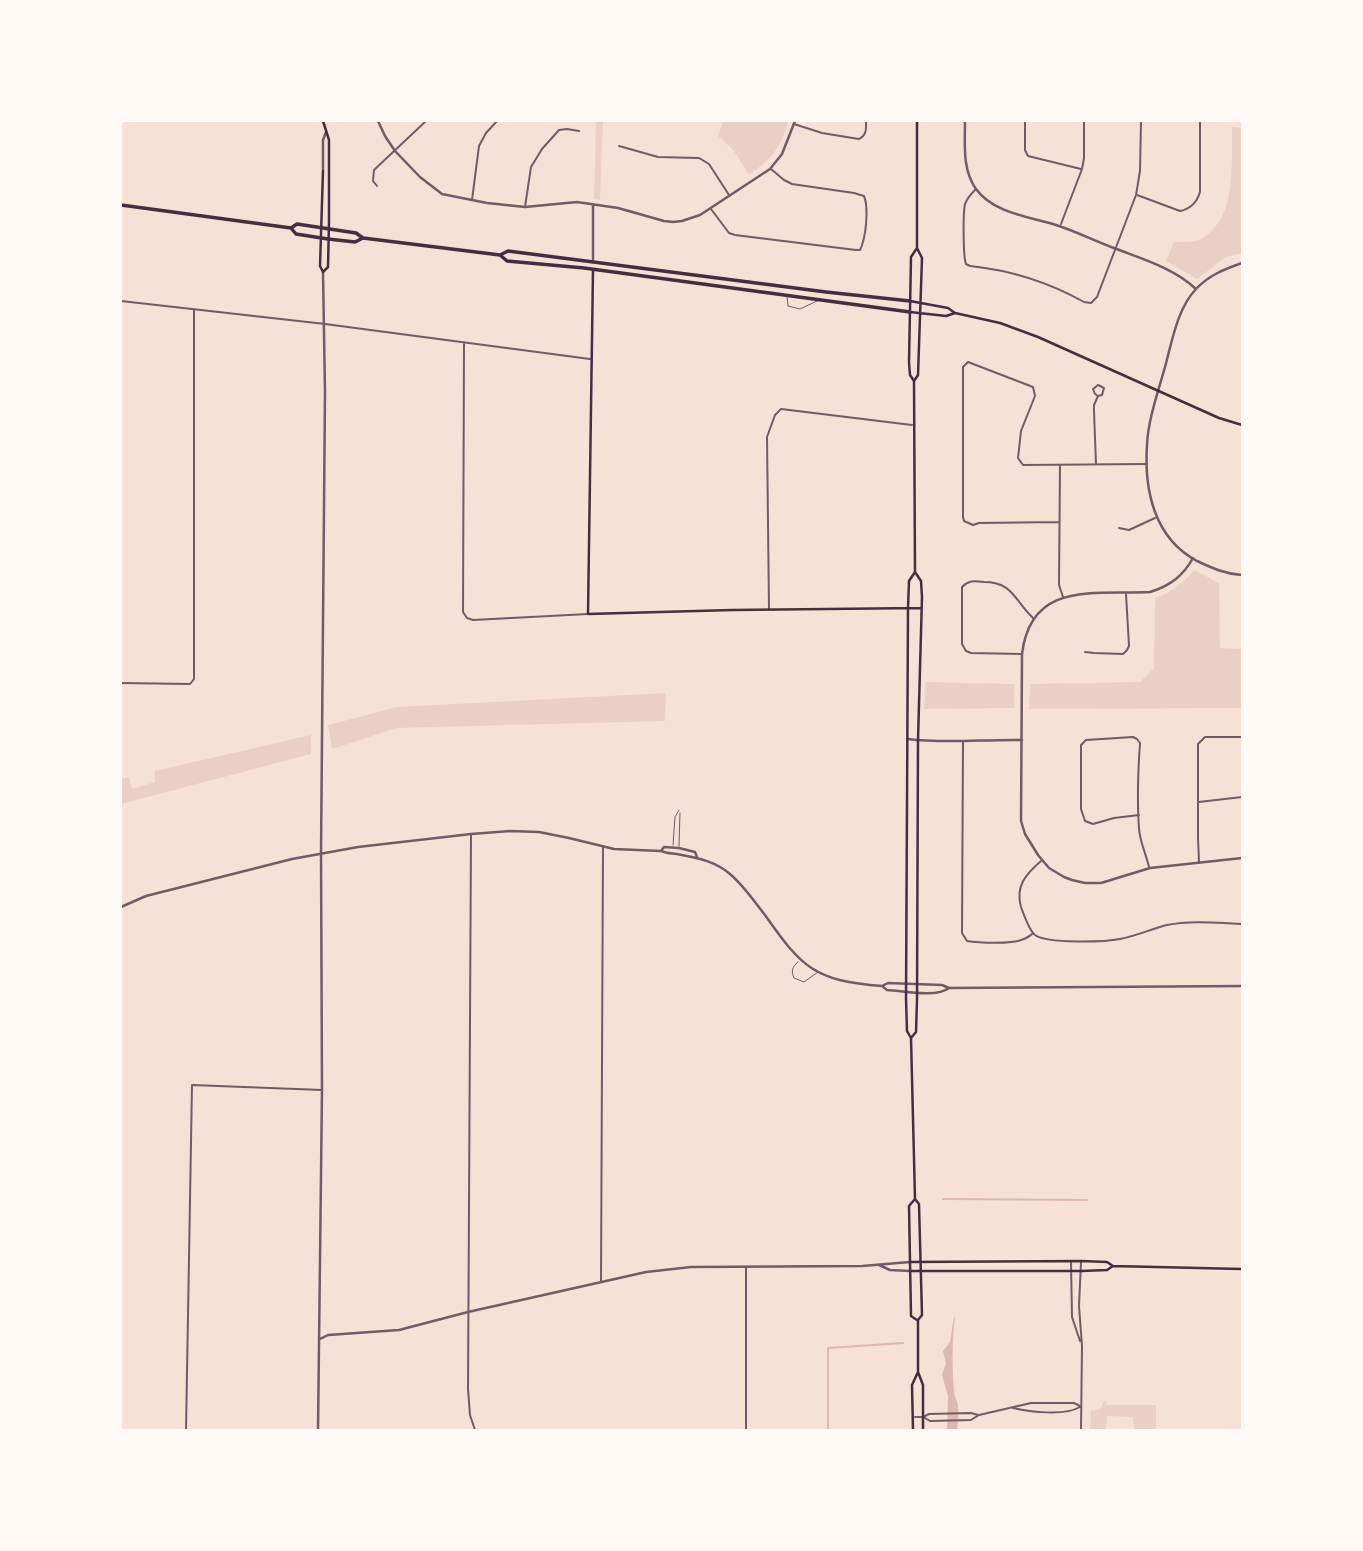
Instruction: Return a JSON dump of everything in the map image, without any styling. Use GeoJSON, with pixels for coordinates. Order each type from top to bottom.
{"type":"FeatureCollection","features":[{"type":"Feature","properties":{"kind":"main road"},"geometry":{"type":"LineString","coordinates":[[323,121],[329,140],[328,267],[323,272],[320,266],[323,171]]}},
{"type":"Feature","properties":{"kind":"main road"},"geometry":{"type":"LineString","coordinates":[[911,1038],[916,1032],[917,992],[921,608],[921,581],[915,572],[913,425],[914,381],[918,375],[922,258],[917,248],[917,121]]}},
{"type":"Feature","properties":{"kind":"main road"},"geometry":{"type":"LineString","coordinates":[[121,205],[291,228],[297,224],[356,233],[363,238],[500,255],[508,251],[948,308],[955,313],[1000,323],[1028,333],[1219,418],[1242,425]]}},
{"type":"Feature","properties":{"kind":"main road"},"geometry":{"type":"LineString","coordinates":[[291,228],[296,234],[328,239],[355,242],[363,238]]}},
{"type":"Feature","properties":{"kind":"main road"},"geometry":{"type":"LineString","coordinates":[[914,381],[910,375],[909,362],[910,301],[911,257],[917,248]]}},
{"type":"Feature","properties":{"kind":"main road"},"geometry":{"type":"LineString","coordinates":[[500,255],[506,261],[921,314],[946,317],[955,313]]}},
{"type":"Feature","properties":{"kind":"main road"},"geometry":{"type":"LineString","coordinates":[[593,270],[588,614],[921,608]]}},
{"type":"Feature","properties":{"kind":"main road"},"geometry":{"type":"LineString","coordinates":[[674,281],[680,274]]}},
{"type":"Feature","properties":{"kind":"main road"},"geometry":{"type":"LineString","coordinates":[[915,572],[909,581],[908,608],[906,1031],[911,1038],[915,1199],[919,1204],[922,1315],[918,1320],[918,1372],[923,1385],[923,1430]]}},
{"type":"Feature","properties":{"kind":"main road"},"geometry":{"type":"LineString","coordinates":[[915,1199],[909,1206],[911,1316],[918,1320]]}},
{"type":"Feature","properties":{"kind":"main road"},"geometry":{"type":"LineString","coordinates":[[910,1262],[1081,1261],[1107,1262],[1113,1266]]}},
{"type":"Feature","properties":{"kind":"main road"},"geometry":{"type":"LineString","coordinates":[[911,1271],[1081,1270],[1107,1269],[1113,1266],[1242,1269]]}},
{"type":"Feature","properties":{"kind":"main road"},"geometry":{"type":"LineString","coordinates":[[913,1430],[912,1385],[918,1372]]}},
{"type":"Feature","properties":{"kind":"street"},"geometry":{"type":"LineString","coordinates":[[378,121],[395,151],[420,177],[442,194],[472,201],[525,206],[571,202],[618,208],[673,222],[691,219],[711,209],[770,169],[782,154],[794,122],[822,133],[859,139],[866,131],[866,121]]}},
{"type":"Feature","properties":{"kind":"street"},"geometry":{"type":"LineString","coordinates":[[377,186],[373,181],[374,170],[426,121]]}},
{"type":"Feature","properties":{"kind":"street"},"geometry":{"type":"LineString","coordinates":[[472,201],[479,146],[497,121]]}},
{"type":"Feature","properties":{"kind":"street"},"geometry":{"type":"LineString","coordinates":[[965,121],[966,164],[971,181],[991,203],[1060,226],[1172,272],[1196,289]]}},
{"type":"Feature","properties":{"kind":"street"},"geometry":{"type":"LineString","coordinates":[[1025,121],[1025,149],[1028,156],[1082,169]]}},
{"type":"Feature","properties":{"kind":"street"},"geometry":{"type":"LineString","coordinates":[[1060,226],[1082,169],[1084,121]]}},
{"type":"Feature","properties":{"kind":"street"},"geometry":{"type":"LineString","coordinates":[[976,189],[968,197],[964,210],[964,261],[970,266],[1003,271],[1033,280],[1089,303],[1096,299],[1136,195],[1140,171],[1141,121]]}},
{"type":"Feature","properties":{"kind":"street"},"geometry":{"type":"LineString","coordinates":[[1136,195],[1180,211],[1188,209],[1197,200],[1200,192],[1200,121]]}},
{"type":"Feature","properties":{"kind":"street"},"geometry":{"type":"LineString","coordinates":[[525,206],[531,167],[542,149],[559,130],[567,128],[579,131]]}},
{"type":"Feature","properties":{"kind":"street"},"geometry":{"type":"LineString","coordinates":[[323,171],[323,140],[326,132]]}},
{"type":"Feature","properties":{"kind":"street"},"geometry":{"type":"LineString","coordinates":[[620,146],[658,158],[699,158],[709,164],[730,196]]}},
{"type":"Feature","properties":{"kind":"street"},"geometry":{"type":"LineString","coordinates":[[711,209],[729,233],[735,235],[860,250],[864,239],[867,205],[864,196],[792,184],[770,169]]}},
{"type":"Feature","properties":{"kind":"street"},"geometry":{"type":"LineString","coordinates":[[593,205],[593,270]]}},
{"type":"Feature","properties":{"kind":"street"},"geometry":{"type":"LineString","coordinates":[[1242,263],[1220,270],[1196,289],[1182,310],[1158,391],[1146,446],[1149,495],[1156,517],[1171,541],[1192,558],[1215,570],[1242,575]]}},
{"type":"Feature","properties":{"kind":"street"},"geometry":{"type":"LineString","coordinates":[[318,1430],[322,1090],[323,272]]}},
{"type":"Feature","properties":{"kind":"street"},"geometry":{"type":"LineString","coordinates":[[121,301],[325,324],[591,359]]}},
{"type":"Feature","properties":{"kind":"street"},"geometry":{"type":"LineString","coordinates":[[121,683],[190,684],[194,679],[194,309]]}},
{"type":"Feature","properties":{"kind":"street"},"geometry":{"type":"LineString","coordinates":[[464,343],[463,612],[467,618],[473,620],[588,614]]}},
{"type":"Feature","properties":{"kind":"street"},"geometry":{"type":"LineString","coordinates":[[1059,522],[979,523],[973,526],[964,521],[963,368],[968,362],[1033,387],[1035,396],[1021,432],[1019,460],[1026,466],[1147,464]]}},
{"type":"Feature","properties":{"kind":"street"},"geometry":{"type":"LineString","coordinates":[[1096,465],[1094,405],[1098,396]]}},
{"type":"Feature","properties":{"kind":"street"},"geometry":{"type":"LineString","coordinates":[[769,609],[767,437],[775,415],[781,409],[913,425]]}},
{"type":"Feature","properties":{"kind":"street"},"geometry":{"type":"LineString","coordinates":[[1060,466],[1059,585],[1063,597]]}},
{"type":"Feature","properties":{"kind":"street"},"geometry":{"type":"LineString","coordinates":[[1119,528],[1129,530],[1156,517]]}},
{"type":"Feature","properties":{"kind":"street"},"geometry":{"type":"LineString","coordinates":[[1192,558],[1182,574],[1168,585],[1150,592],[1063,597],[1041,610],[1034,618],[1025,638],[1022,654],[1022,827],[1049,868],[1063,877],[1084,883],[1101,883],[1150,868],[1242,858]]}},
{"type":"Feature","properties":{"kind":"street"},"geometry":{"type":"LineString","coordinates":[[1022,654],[966,651],[962,644],[962,587],[970,582],[1003,584],[1034,618]]}},
{"type":"Feature","properties":{"kind":"street"},"geometry":{"type":"LineString","coordinates":[[1085,652],[1124,654],[1127,651],[1126,593]]}},
{"type":"Feature","properties":{"kind":"street"},"geometry":{"type":"LineString","coordinates":[[1199,862],[1198,744],[1208,736],[1242,737]]}},
{"type":"Feature","properties":{"kind":"street"},"geometry":{"type":"LineString","coordinates":[[1139,815],[1093,824],[1085,821],[1081,809],[1080,767],[1081,745],[1086,740],[1133,737],[1140,743],[1139,831],[1150,868]]}},
{"type":"Feature","properties":{"kind":"street"},"geometry":{"type":"LineString","coordinates":[[908,739],[1022,740]]}},
{"type":"Feature","properties":{"kind":"street"},"geometry":{"type":"LineString","coordinates":[[963,741],[962,933],[967,941],[974,942],[1010,942],[1033,934]]}},
{"type":"Feature","properties":{"kind":"street"},"geometry":{"type":"LineString","coordinates":[[1198,802],[1242,797]]}},
{"type":"Feature","properties":{"kind":"street"},"geometry":{"type":"LineString","coordinates":[[121,907],[146,897],[321,853],[471,834],[538,832],[626,850],[661,851],[694,859],[697,857],[721,867],[738,881],[791,952],[818,972],[841,982],[882,986],[887,989],[943,993],[949,988]]}},
{"type":"Feature","properties":{"kind":"street"},"geometry":{"type":"LineString","coordinates":[[471,834],[468,1312],[469,1408],[475,1430]]}},
{"type":"Feature","properties":{"kind":"street"},"geometry":{"type":"LineString","coordinates":[[601,1282],[603,846]]}},
{"type":"Feature","properties":{"kind":"street"},"geometry":{"type":"LineString","coordinates":[[661,851],[674,847],[695,852],[697,857]]}},
{"type":"Feature","properties":{"kind":"street"},"geometry":{"type":"LineString","coordinates":[[1042,860],[1026,874],[1020,886],[1020,901],[1033,934],[1049,941],[1114,940],[1176,924],[1242,924]]}},
{"type":"Feature","properties":{"kind":"street"},"geometry":{"type":"LineString","coordinates":[[882,986],[888,983],[942,985],[949,988],[1242,986]]}},
{"type":"Feature","properties":{"kind":"street"},"geometry":{"type":"LineString","coordinates":[[186,1430],[192,1085],[322,1090]]}},
{"type":"Feature","properties":{"kind":"street"},"geometry":{"type":"LineString","coordinates":[[1071,1261],[1072,1317],[1082,1346]]}},
{"type":"Feature","properties":{"kind":"street"},"geometry":{"type":"LineString","coordinates":[[1081,1261],[1081,1430]]}},
{"type":"Feature","properties":{"kind":"street"},"geometry":{"type":"LineString","coordinates":[[319,1340],[328,1335],[399,1330],[659,1270],[910,1262]]}},
{"type":"Feature","properties":{"kind":"street"},"geometry":{"type":"LineString","coordinates":[[879,1265],[890,1270],[911,1271]]}},
{"type":"Feature","properties":{"kind":"street"},"geometry":{"type":"LineString","coordinates":[[746,1430],[747,1266]]}},
{"type":"Feature","properties":{"kind":"street"},"geometry":{"type":"LineString","coordinates":[[913,1417],[930,1421],[971,1420],[979,1415],[1031,1403],[1074,1403],[1080,1407]]}},
{"type":"Feature","properties":{"kind":"street"},"geometry":{"type":"LineString","coordinates":[[1011,1408],[1041,1412],[1074,1411],[1080,1407]]}},
{"type":"Feature","properties":{"kind":"street"},"geometry":{"type":"LineString","coordinates":[[923,1418],[929,1414],[979,1415]]}},
{"type":"Feature","properties":{"kind":"lane"},"geometry":{"type":"LineString","coordinates":[[787,287],[788,306],[800,309],[818,299]]}},
{"type":"Feature","properties":{"kind":"lane"},"geometry":{"type":"LineString","coordinates":[[674,854],[675,817],[679,810],[679,854]]}},
{"type":"Feature","properties":{"kind":"lane"},"geometry":{"type":"LineString","coordinates":[[800,961],[793,966],[791,972],[794,978],[804,982],[818,972]]}},
{"type":"Feature","properties":{"kind":"shaded area"},"geometry":{"type":"Polygon","coordinates":[[[596,121],[603,121],[600,200],[594,199],[596,121]]]}},
{"type":"Feature","properties":{"kind":"shaded area"},"geometry":{"type":"Polygon","coordinates":[[[723,121],[789,121],[775,152],[749,175],[734,151],[718,136],[723,121]]]}},
{"type":"Feature","properties":{"kind":"shaded area"},"geometry":{"type":"Polygon","coordinates":[[[1232,127],[1242,128],[1242,253],[1226,257],[1197,279],[1166,261],[1174,242],[1201,239],[1213,230],[1221,218],[1227,204],[1232,173],[1232,127]]]}},
{"type":"Feature","properties":{"kind":"shaded area"},"geometry":{"type":"Polygon","coordinates":[[[1194,570],[1219,583],[1220,648],[1242,649],[1242,708],[1029,709],[1030,684],[1140,682],[1154,668],[1155,598],[1177,587],[1194,570]]]}},
{"type":"Feature","properties":{"kind":"shaded area"},"geometry":{"type":"Polygon","coordinates":[[[926,682],[1014,684],[1014,708],[924,709],[926,682]]]}},
{"type":"Feature","properties":{"kind":"shaded area"},"geometry":{"type":"Polygon","coordinates":[[[666,693],[665,721],[397,728],[332,749],[328,725],[397,707],[666,693]]]}},
{"type":"Feature","properties":{"kind":"shaded area"},"geometry":{"type":"Polygon","coordinates":[[[311,735],[311,754],[121,804],[121,779],[129,777],[132,789],[155,782],[155,771],[311,735]]]}},
{"type":"Feature","properties":{"kind":"shaded area"},"geometry":{"type":"Polygon","coordinates":[[[954,1317],[953,1373],[958,1419],[957,1430],[947,1430],[948,1396],[942,1375],[946,1363],[943,1351],[950,1342],[954,1317]]]}},
{"type":"Feature","properties":{"kind":"shaded area"},"geometry":{"type":"Polygon","coordinates":[[[1104,1401],[1107,1405],[1156,1405],[1156,1430],[1134,1430],[1133,1417],[1107,1416],[1106,1430],[1090,1430],[1091,1411],[1100,1409],[1104,1401]]]}},
{"type":"Feature","properties":{"kind":"waterway"},"geometry":{"type":"LineString","coordinates":[[943,1199],[1087,1200]]}},
{"type":"Feature","properties":{"kind":"waterway"},"geometry":{"type":"LineString","coordinates":[[828,1430],[828,1348],[903,1343]]}}]}
